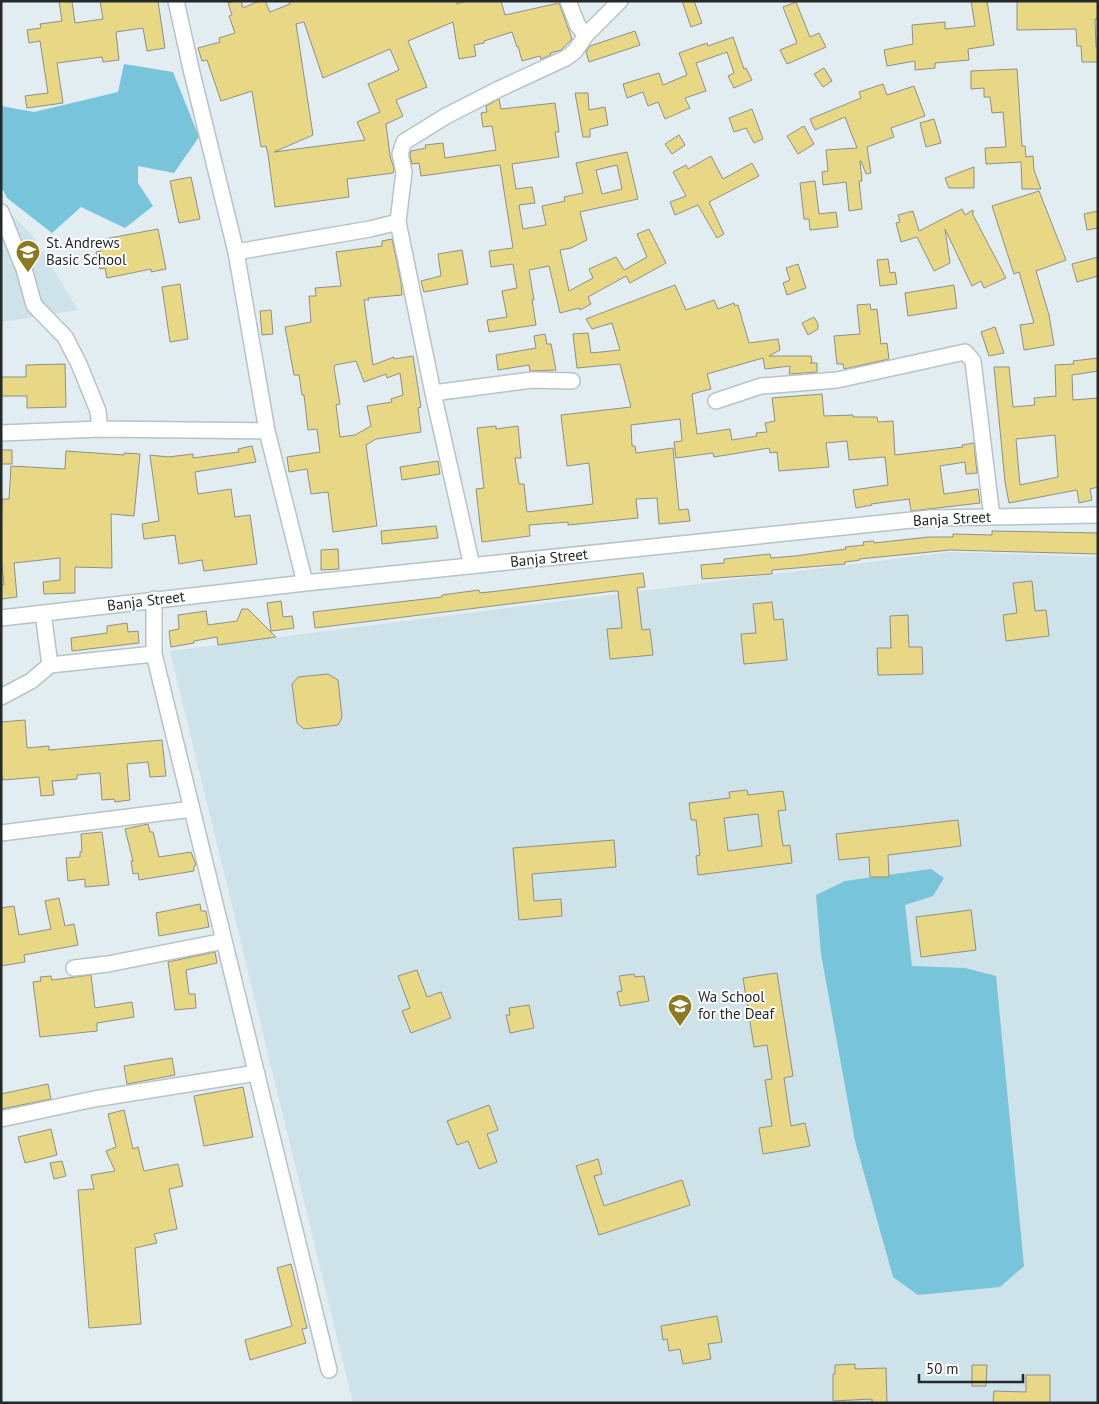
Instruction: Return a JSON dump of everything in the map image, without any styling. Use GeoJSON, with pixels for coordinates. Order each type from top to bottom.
{"type":"FeatureCollection","features":[{"type":"Feature","properties":{"kind":"street"},"geometry":{"type":"LineString","coordinates":[[176,1],[236,252],[267,431],[305,583]]}},
{"type":"Feature","properties":{"kind":"street"},"geometry":{"type":"LineString","coordinates":[[568,1],[578,26],[586,35]]}},
{"type":"Feature","properties":{"kind":"street"},"geometry":{"type":"LineString","coordinates":[[472,566],[433,393],[398,222],[404,172],[400,154],[404,142],[455,111],[566,58],[575,51],[586,35],[620,1]]}},
{"type":"Feature","properties":{"kind":"street"},"geometry":{"type":"LineString","coordinates":[[1,212],[24,269],[34,305],[65,337],[79,364],[98,411],[100,429]]}},
{"type":"Feature","properties":{"kind":"street"},"geometry":{"type":"LineString","coordinates":[[236,252],[370,229],[398,222]]}},
{"type":"Feature","properties":{"kind":"street"},"geometry":{"type":"LineString","coordinates":[[716,401],[761,386],[837,380],[964,352],[973,361],[992,517]]}},
{"type":"Feature","properties":{"kind":"street"},"geometry":{"type":"LineString","coordinates":[[433,393],[532,380],[572,381]]}},
{"type":"Feature","properties":{"kind":"street"},"geometry":{"type":"LineString","coordinates":[[1,433],[100,429],[267,431]]}},
{"type":"Feature","properties":{"kind":"street","name":"Banja Street"},"geometry":{"type":"LineString","coordinates":[[1,618],[305,583],[931,518],[1098,515]]}},
{"type":"Feature","properties":{"kind":"street"},"geometry":{"type":"LineString","coordinates":[[154,600],[154,654],[329,1370]]}},
{"type":"Feature","properties":{"kind":"street"},"geometry":{"type":"LineString","coordinates":[[43,613],[50,665]]}},
{"type":"Feature","properties":{"kind":"street"},"geometry":{"type":"LineString","coordinates":[[1,697],[31,681],[50,665],[154,654]]}},
{"type":"Feature","properties":{"kind":"street"},"geometry":{"type":"LineString","coordinates":[[1,833],[192,809]]}},
{"type":"Feature","properties":{"kind":"street"},"geometry":{"type":"LineString","coordinates":[[74,968],[108,964],[224,941]]}},
{"type":"Feature","properties":{"kind":"street"},"geometry":{"type":"LineString","coordinates":[[1,1119],[94,1099],[256,1073]]}},
{"type":"Feature","properties":{"kind":"shaded area"},"geometry":{"type":"Polygon","coordinates":[[[124,64],[173,72],[199,137],[174,173],[138,166],[138,183],[153,206],[125,228],[81,207],[52,233],[7,198],[1,186],[1,106],[34,112],[118,92],[124,64]]]}},
{"type":"Feature","properties":{"kind":"shaded area","name":"St. Andrews Basic School"},"geometry":{"type":"Polygon","coordinates":[[[1,203],[33,236],[78,310],[1,322],[1,203]]]}},
{"type":"Feature","properties":{"kind":"shaded area","name":"Wa School for the Deaf"},"geometry":{"type":"Polygon","coordinates":[[[950,552],[1098,557],[1098,1403],[353,1403],[170,651],[950,552]]]}},
{"type":"Feature","properties":{"kind":"shaded area"},"geometry":{"type":"Polygon","coordinates":[[[931,869],[944,878],[933,896],[905,905],[912,966],[965,968],[996,976],[1024,1266],[1000,1287],[918,1295],[893,1277],[855,1141],[821,954],[816,895],[845,881],[931,869]]]}},
{"type":"Feature","properties":{"kind":"building"},"geometry":{"type":"Polygon","coordinates":[[[59,1],[72,1],[75,23],[103,19],[100,1],[158,1],[165,48],[147,51],[143,28],[116,32],[119,60],[103,62],[102,57],[57,63],[63,103],[27,108],[25,96],[48,93],[40,41],[29,43],[27,30],[41,28],[40,24],[62,21],[59,1]]]}},
{"type":"Feature","properties":{"kind":"building"},"geometry":{"type":"Polygon","coordinates":[[[241,1],[243,8],[259,1],[265,1],[270,12],[290,4],[289,1],[456,1],[457,4],[467,1],[501,1],[505,15],[559,3],[572,39],[561,50],[550,53],[551,55],[541,59],[540,56],[522,61],[512,32],[474,45],[476,56],[459,59],[453,22],[408,41],[427,87],[396,100],[403,116],[386,124],[390,156],[394,169],[393,173],[347,179],[349,197],[275,207],[268,154],[266,146],[261,147],[252,91],[221,101],[207,60],[202,61],[198,48],[220,42],[219,38],[235,33],[229,16],[232,15],[228,3],[241,1]],[[304,22],[296,24],[313,135],[274,152],[365,140],[357,122],[380,112],[368,84],[399,70],[390,49],[323,78],[304,22]]]}},
{"type":"Feature","properties":{"kind":"building"},"geometry":{"type":"Polygon","coordinates":[[[682,1],[694,1],[702,23],[691,27],[682,1]]]}},
{"type":"Feature","properties":{"kind":"building"},"geometry":{"type":"Polygon","coordinates":[[[971,1],[987,1],[994,45],[968,49],[969,60],[935,63],[935,68],[915,70],[915,61],[887,66],[884,50],[913,44],[912,25],[945,22],[945,29],[975,26],[971,1]]]}},
{"type":"Feature","properties":{"kind":"building"},"geometry":{"type":"Polygon","coordinates":[[[1017,1],[1098,1],[1098,19],[1095,19],[1098,62],[1082,62],[1081,46],[1077,46],[1076,29],[1017,30],[1017,1]]]}},
{"type":"Feature","properties":{"kind":"building"},"geometry":{"type":"Polygon","coordinates":[[[796,2],[810,37],[819,33],[826,47],[787,64],[780,50],[797,43],[783,7],[796,2]]]}},
{"type":"Feature","properties":{"kind":"building"},"geometry":{"type":"Polygon","coordinates":[[[635,31],[640,45],[589,62],[586,52],[590,46],[635,31]]]}},
{"type":"Feature","properties":{"kind":"building"},"geometry":{"type":"Polygon","coordinates":[[[733,37],[744,69],[746,68],[752,80],[734,88],[728,76],[734,73],[727,52],[696,63],[706,91],[685,98],[690,108],[665,119],[658,102],[648,106],[643,92],[627,98],[623,84],[659,73],[663,85],[687,75],[679,53],[707,43],[708,46],[733,37]]]}},
{"type":"Feature","properties":{"kind":"building"},"geometry":{"type":"Polygon","coordinates":[[[824,68],[832,81],[823,87],[814,74],[824,68]]]}},
{"type":"Feature","properties":{"kind":"building"},"geometry":{"type":"Polygon","coordinates":[[[1017,69],[1022,146],[1025,146],[1026,157],[1033,156],[1034,170],[1041,189],[1022,189],[1021,162],[986,164],[985,148],[1006,147],[1003,112],[992,113],[990,97],[984,97],[984,88],[971,89],[971,71],[1017,69]]]}},
{"type":"Feature","properties":{"kind":"building"},"geometry":{"type":"Polygon","coordinates":[[[883,84],[887,95],[914,86],[925,116],[891,128],[894,137],[867,147],[871,173],[866,174],[860,161],[862,181],[859,181],[862,209],[849,211],[846,182],[823,185],[822,172],[828,171],[826,150],[857,148],[845,117],[815,130],[810,119],[861,98],[859,92],[883,84]]]}},
{"type":"Feature","properties":{"kind":"building"},"geometry":{"type":"Polygon","coordinates":[[[575,93],[588,93],[589,110],[605,107],[608,125],[590,129],[590,137],[583,137],[575,93]]]}},
{"type":"Feature","properties":{"kind":"building"},"geometry":{"type":"Polygon","coordinates":[[[499,99],[501,109],[555,103],[559,132],[555,132],[559,157],[512,164],[516,189],[532,187],[535,203],[519,205],[523,229],[546,225],[542,206],[565,201],[564,197],[583,193],[576,163],[627,152],[638,199],[580,212],[587,240],[571,248],[560,250],[569,291],[593,278],[589,269],[616,257],[624,270],[647,257],[637,234],[649,229],[666,263],[630,283],[626,276],[588,297],[591,304],[580,310],[579,308],[560,313],[549,266],[529,270],[536,325],[489,332],[487,320],[507,317],[502,291],[517,288],[513,264],[491,267],[489,251],[513,248],[500,165],[421,176],[419,163],[412,164],[410,154],[411,151],[426,148],[425,145],[443,143],[445,158],[496,150],[492,126],[483,127],[481,113],[487,112],[486,106],[499,99]],[[617,165],[596,170],[602,194],[622,189],[617,165]]]}},
{"type":"Feature","properties":{"kind":"building"},"geometry":{"type":"Polygon","coordinates":[[[752,109],[763,139],[754,143],[746,128],[734,132],[729,118],[752,109]]]}},
{"type":"Feature","properties":{"kind":"building"},"geometry":{"type":"Polygon","coordinates":[[[934,119],[941,143],[926,147],[920,123],[934,119]]]}},
{"type":"Feature","properties":{"kind":"building"},"geometry":{"type":"Polygon","coordinates":[[[804,126],[814,144],[798,154],[787,136],[804,126]]]}},
{"type":"Feature","properties":{"kind":"building"},"geometry":{"type":"Polygon","coordinates":[[[679,135],[685,145],[672,154],[665,144],[679,135]]]}},
{"type":"Feature","properties":{"kind":"building"},"geometry":{"type":"Polygon","coordinates":[[[711,156],[723,179],[752,163],[759,176],[709,202],[724,234],[717,238],[698,205],[675,215],[670,202],[686,196],[673,172],[686,165],[688,169],[711,156]]]}},
{"type":"Feature","properties":{"kind":"building"},"geometry":{"type":"Polygon","coordinates":[[[974,167],[974,188],[949,188],[945,178],[974,167]]]}},
{"type":"Feature","properties":{"kind":"building"},"geometry":{"type":"Polygon","coordinates":[[[191,177],[200,219],[179,223],[170,181],[191,177]]]}},
{"type":"Feature","properties":{"kind":"building"},"geometry":{"type":"Polygon","coordinates":[[[815,181],[819,214],[836,212],[838,227],[810,230],[809,219],[804,219],[800,183],[815,181]]]}},
{"type":"Feature","properties":{"kind":"building"},"geometry":{"type":"Polygon","coordinates":[[[1039,191],[1066,260],[1036,271],[1049,315],[1054,345],[1024,350],[1020,325],[1034,323],[1019,272],[1014,274],[992,206],[1039,191]]]}},
{"type":"Feature","properties":{"kind":"building"},"geometry":{"type":"Polygon","coordinates":[[[962,209],[965,215],[973,210],[973,215],[1006,278],[984,288],[981,281],[972,286],[945,229],[950,263],[934,271],[917,237],[901,242],[896,223],[900,222],[898,215],[913,211],[919,231],[962,209]]]}},
{"type":"Feature","properties":{"kind":"building"},"geometry":{"type":"Polygon","coordinates":[[[1098,211],[1098,228],[1087,230],[1084,214],[1098,211]]]}},
{"type":"Feature","properties":{"kind":"building"},"geometry":{"type":"Polygon","coordinates":[[[158,229],[166,269],[151,272],[151,269],[107,278],[105,268],[100,269],[96,252],[101,251],[99,240],[158,229]]]}},
{"type":"Feature","properties":{"kind":"building"},"geometry":{"type":"Polygon","coordinates":[[[392,239],[402,295],[364,300],[373,365],[394,357],[394,359],[413,356],[421,407],[418,408],[421,432],[376,439],[366,445],[377,526],[333,532],[328,492],[311,494],[307,469],[289,472],[287,457],[320,452],[317,429],[308,430],[304,395],[302,395],[299,375],[294,375],[285,327],[311,322],[309,296],[316,296],[315,288],[341,286],[336,252],[382,246],[382,241],[392,239]],[[356,361],[335,365],[340,404],[336,405],[340,437],[355,435],[371,426],[367,406],[392,402],[391,399],[403,395],[400,373],[387,378],[386,374],[364,382],[356,361]]]}},
{"type":"Feature","properties":{"kind":"building"},"geometry":{"type":"Polygon","coordinates":[[[462,250],[468,284],[424,292],[421,281],[441,276],[438,254],[462,250]]]}},
{"type":"Feature","properties":{"kind":"building"},"geometry":{"type":"Polygon","coordinates":[[[1098,257],[1098,276],[1077,282],[1072,264],[1098,257]]]}},
{"type":"Feature","properties":{"kind":"building"},"geometry":{"type":"Polygon","coordinates":[[[888,259],[890,273],[895,272],[897,284],[880,286],[877,260],[888,259]]]}},
{"type":"Feature","properties":{"kind":"building"},"geometry":{"type":"Polygon","coordinates":[[[798,264],[806,288],[787,295],[783,283],[790,280],[786,268],[798,264]]]}},
{"type":"Feature","properties":{"kind":"building"},"geometry":{"type":"Polygon","coordinates":[[[180,284],[188,339],[170,342],[162,287],[180,284]]]}},
{"type":"Feature","properties":{"kind":"building"},"geometry":{"type":"Polygon","coordinates":[[[675,285],[686,310],[714,300],[718,309],[734,303],[735,306],[738,305],[749,343],[778,339],[780,350],[769,356],[811,356],[812,362],[810,363],[817,363],[817,372],[789,374],[790,366],[765,369],[763,358],[707,374],[711,389],[692,394],[697,434],[730,429],[732,440],[757,436],[756,433],[767,432],[765,423],[775,421],[772,398],[822,394],[824,416],[853,415],[853,417],[877,417],[878,422],[893,421],[895,455],[963,447],[962,445],[974,443],[977,473],[966,474],[965,462],[940,466],[944,494],[978,489],[980,503],[911,511],[909,499],[856,508],[853,490],[888,485],[885,457],[849,460],[847,441],[826,443],[829,467],[779,471],[777,452],[770,453],[769,448],[714,457],[713,453],[676,458],[674,442],[682,441],[680,419],[631,425],[632,446],[635,446],[636,453],[673,448],[679,510],[688,509],[690,521],[659,524],[657,498],[636,499],[638,518],[568,525],[568,522],[529,525],[530,536],[482,542],[476,489],[484,488],[477,428],[496,426],[496,429],[518,426],[521,458],[515,458],[519,484],[524,484],[527,512],[593,504],[589,463],[567,466],[561,415],[631,407],[620,364],[577,368],[573,334],[588,333],[591,353],[620,350],[612,323],[592,329],[586,319],[675,285]]]}},
{"type":"Feature","properties":{"kind":"building"},"geometry":{"type":"Polygon","coordinates":[[[954,285],[957,308],[908,316],[905,293],[954,285]]]}},
{"type":"Feature","properties":{"kind":"building"},"geometry":{"type":"Polygon","coordinates":[[[870,304],[871,310],[877,309],[881,344],[887,343],[889,359],[844,369],[843,364],[837,364],[834,336],[860,334],[857,305],[870,304]]]}},
{"type":"Feature","properties":{"kind":"building"},"geometry":{"type":"Polygon","coordinates":[[[271,310],[273,334],[262,335],[260,311],[271,310]]]}},
{"type":"Feature","properties":{"kind":"building"},"geometry":{"type":"Polygon","coordinates":[[[814,317],[818,324],[818,329],[808,335],[802,323],[814,317]]]}},
{"type":"Feature","properties":{"kind":"building"},"geometry":{"type":"Polygon","coordinates":[[[995,327],[1004,353],[989,356],[981,332],[995,327]]]}},
{"type":"Feature","properties":{"kind":"building"},"geometry":{"type":"Polygon","coordinates":[[[545,334],[547,344],[551,344],[556,370],[530,371],[529,365],[498,370],[496,355],[536,348],[534,336],[545,334]]]}},
{"type":"Feature","properties":{"kind":"building"},"geometry":{"type":"Polygon","coordinates":[[[1098,358],[1098,371],[1072,375],[1073,400],[1098,398],[1098,487],[1090,489],[1092,500],[1079,503],[1077,490],[1009,503],[1005,482],[994,367],[1009,367],[1013,407],[1035,405],[1034,398],[1056,396],[1055,365],[1074,364],[1073,361],[1098,358]],[[1055,435],[1016,439],[1020,485],[1058,477],[1055,435]]]}},
{"type":"Feature","properties":{"kind":"building"},"geometry":{"type":"Polygon","coordinates":[[[65,364],[66,407],[27,408],[27,396],[1,396],[1,377],[26,377],[26,365],[65,364]]]}},
{"type":"Feature","properties":{"kind":"building"},"geometry":{"type":"Polygon","coordinates":[[[252,446],[256,462],[195,472],[198,494],[231,489],[235,517],[250,515],[257,564],[204,571],[202,560],[179,564],[175,535],[144,539],[142,524],[159,521],[150,455],[168,457],[193,454],[193,458],[239,452],[238,449],[252,446]]]}},
{"type":"Feature","properties":{"kind":"building"},"geometry":{"type":"Polygon","coordinates":[[[1,450],[12,450],[12,464],[1,464],[1,450]]]}},
{"type":"Feature","properties":{"kind":"building"},"geometry":{"type":"Polygon","coordinates":[[[66,451],[124,455],[124,453],[140,454],[134,516],[111,514],[112,568],[75,567],[75,593],[44,594],[43,582],[60,580],[60,558],[14,563],[17,597],[1,599],[1,585],[4,585],[1,556],[2,499],[9,499],[11,466],[65,469],[66,451]]]}},
{"type":"Feature","properties":{"kind":"building"},"geometry":{"type":"Polygon","coordinates":[[[438,461],[440,474],[402,480],[400,467],[438,461]]]}},
{"type":"Feature","properties":{"kind":"building"},"geometry":{"type":"Polygon","coordinates":[[[436,526],[438,538],[382,544],[381,531],[436,526]]]}},
{"type":"Feature","properties":{"kind":"building"},"geometry":{"type":"Polygon","coordinates":[[[992,531],[1098,533],[1098,554],[950,550],[859,559],[845,562],[845,564],[772,570],[772,574],[702,579],[701,565],[724,563],[724,559],[770,554],[771,558],[795,556],[846,549],[845,547],[864,545],[863,542],[874,541],[874,543],[929,537],[953,537],[953,534],[992,535],[992,531]]]}},
{"type":"Feature","properties":{"kind":"building"},"geometry":{"type":"Polygon","coordinates":[[[338,549],[339,569],[321,570],[321,550],[338,549]]]}},
{"type":"Feature","properties":{"kind":"building"},"geometry":{"type":"Polygon","coordinates":[[[643,573],[645,587],[637,588],[642,630],[650,629],[653,655],[610,659],[607,629],[622,628],[618,591],[315,628],[313,612],[442,597],[442,595],[479,590],[480,593],[643,573]]]}},
{"type":"Feature","properties":{"kind":"building"},"geometry":{"type":"Polygon","coordinates":[[[1032,581],[1035,611],[1046,610],[1049,636],[1006,641],[1003,615],[1017,613],[1013,583],[1032,581]]]}},
{"type":"Feature","properties":{"kind":"building"},"geometry":{"type":"Polygon","coordinates":[[[281,601],[283,617],[292,616],[294,628],[271,631],[267,603],[281,601]]]}},
{"type":"Feature","properties":{"kind":"building"},"geometry":{"type":"Polygon","coordinates":[[[772,602],[774,620],[783,619],[787,660],[744,664],[741,634],[756,633],[753,604],[772,602]]]}},
{"type":"Feature","properties":{"kind":"building"},"geometry":{"type":"Polygon","coordinates":[[[242,609],[248,609],[276,637],[218,645],[217,637],[171,647],[169,631],[179,629],[178,615],[206,611],[208,625],[237,621],[242,609]]]}},
{"type":"Feature","properties":{"kind":"building"},"geometry":{"type":"Polygon","coordinates":[[[908,615],[909,647],[922,647],[923,674],[878,675],[877,648],[891,648],[890,616],[908,615]]]}},
{"type":"Feature","properties":{"kind":"building"},"geometry":{"type":"Polygon","coordinates":[[[127,623],[128,632],[138,631],[139,643],[72,651],[71,638],[107,633],[107,626],[127,623]]]}},
{"type":"Feature","properties":{"kind":"building"},"geometry":{"type":"Polygon","coordinates":[[[328,674],[338,680],[342,717],[338,725],[304,729],[297,723],[292,684],[298,677],[328,674]]]}},
{"type":"Feature","properties":{"kind":"building"},"geometry":{"type":"Polygon","coordinates":[[[25,720],[27,748],[49,746],[49,750],[162,740],[166,776],[150,777],[148,762],[127,764],[130,800],[115,802],[114,799],[102,800],[100,773],[77,775],[77,779],[52,781],[54,795],[41,796],[39,777],[3,780],[1,772],[1,722],[25,720]]]}},
{"type":"Feature","properties":{"kind":"building"},"geometry":{"type":"Polygon","coordinates":[[[747,790],[748,795],[783,791],[786,810],[778,811],[783,846],[790,845],[792,863],[698,875],[696,856],[700,855],[696,820],[691,820],[689,803],[730,798],[729,792],[747,790]],[[758,814],[724,818],[728,851],[762,846],[758,814]]]}},
{"type":"Feature","properties":{"kind":"building"},"geometry":{"type":"Polygon","coordinates":[[[958,820],[961,846],[888,855],[889,877],[870,877],[869,857],[839,860],[836,834],[958,820]]]}},
{"type":"Feature","properties":{"kind":"building"},"geometry":{"type":"Polygon","coordinates":[[[148,824],[150,832],[153,832],[159,857],[191,852],[196,865],[194,866],[194,871],[139,880],[138,873],[133,874],[131,861],[133,861],[125,829],[148,824]]]}},
{"type":"Feature","properties":{"kind":"building"},"geometry":{"type":"Polygon","coordinates":[[[102,832],[109,885],[85,887],[85,879],[68,881],[66,858],[80,857],[80,852],[82,852],[81,834],[102,832]]]}},
{"type":"Feature","properties":{"kind":"building"},"geometry":{"type":"Polygon","coordinates":[[[614,840],[616,867],[532,874],[534,901],[561,899],[562,916],[519,920],[513,848],[614,840]]]}},
{"type":"Feature","properties":{"kind":"building"},"geometry":{"type":"Polygon","coordinates":[[[59,898],[65,926],[74,924],[78,945],[24,955],[25,962],[1,966],[1,908],[14,906],[19,935],[51,929],[45,901],[59,898]]]}},
{"type":"Feature","properties":{"kind":"building"},"geometry":{"type":"Polygon","coordinates":[[[200,904],[201,911],[206,911],[209,927],[159,936],[156,913],[200,904]]]}},
{"type":"Feature","properties":{"kind":"building"},"geometry":{"type":"Polygon","coordinates":[[[971,910],[976,950],[921,957],[916,917],[971,910]]]}},
{"type":"Feature","properties":{"kind":"building"},"geometry":{"type":"Polygon","coordinates":[[[215,952],[217,963],[186,970],[189,994],[195,994],[196,1008],[175,1010],[168,962],[215,952]]]}},
{"type":"Feature","properties":{"kind":"building"},"geometry":{"type":"Polygon","coordinates":[[[417,970],[427,997],[441,992],[451,1018],[411,1033],[402,1011],[410,1008],[398,976],[417,970]]]}},
{"type":"Feature","properties":{"kind":"building"},"geometry":{"type":"Polygon","coordinates":[[[777,973],[793,1076],[784,1078],[791,1126],[805,1123],[810,1146],[763,1154],[759,1128],[772,1126],[765,1080],[772,1079],[767,1045],[754,1047],[743,978],[777,973]]]}},
{"type":"Feature","properties":{"kind":"building"},"geometry":{"type":"Polygon","coordinates":[[[634,974],[635,977],[644,976],[649,1001],[620,1006],[617,992],[622,991],[619,976],[634,974]]]}},
{"type":"Feature","properties":{"kind":"building"},"geometry":{"type":"Polygon","coordinates":[[[91,975],[95,1008],[132,1002],[134,1017],[97,1023],[97,1031],[40,1037],[33,982],[41,981],[40,977],[51,976],[52,980],[91,975]]]}},
{"type":"Feature","properties":{"kind":"building"},"geometry":{"type":"Polygon","coordinates":[[[529,1005],[534,1028],[510,1033],[506,1015],[510,1015],[509,1008],[529,1005]]]}},
{"type":"Feature","properties":{"kind":"building"},"geometry":{"type":"Polygon","coordinates":[[[172,1058],[175,1075],[127,1084],[124,1066],[172,1058]]]}},
{"type":"Feature","properties":{"kind":"building"},"geometry":{"type":"Polygon","coordinates":[[[48,1084],[51,1099],[1,1109],[1,1094],[48,1084]]]}},
{"type":"Feature","properties":{"kind":"building"},"geometry":{"type":"Polygon","coordinates":[[[243,1087],[253,1137],[204,1146],[194,1096],[243,1087]]]}},
{"type":"Feature","properties":{"kind":"building"},"geometry":{"type":"Polygon","coordinates":[[[489,1105],[498,1130],[487,1134],[497,1162],[479,1169],[468,1141],[457,1145],[447,1121],[489,1105]]]}},
{"type":"Feature","properties":{"kind":"building"},"geometry":{"type":"Polygon","coordinates":[[[124,1110],[133,1149],[138,1147],[144,1171],[178,1164],[183,1186],[169,1189],[177,1229],[154,1234],[157,1243],[135,1248],[141,1324],[89,1328],[78,1190],[94,1189],[91,1175],[115,1171],[106,1151],[116,1147],[108,1114],[124,1110]]]}},
{"type":"Feature","properties":{"kind":"building"},"geometry":{"type":"Polygon","coordinates":[[[51,1129],[57,1155],[25,1163],[18,1137],[51,1129]]]}},
{"type":"Feature","properties":{"kind":"building"},"geometry":{"type":"Polygon","coordinates":[[[598,1159],[602,1174],[594,1176],[604,1206],[682,1180],[690,1205],[599,1235],[576,1166],[598,1159]]]}},
{"type":"Feature","properties":{"kind":"building"},"geometry":{"type":"Polygon","coordinates":[[[62,1161],[66,1176],[54,1179],[50,1163],[62,1161]]]}},
{"type":"Feature","properties":{"kind":"building"},"geometry":{"type":"Polygon","coordinates":[[[291,1264],[307,1328],[302,1329],[306,1343],[250,1360],[245,1340],[292,1326],[277,1268],[291,1264]]]}},
{"type":"Feature","properties":{"kind":"building"},"geometry":{"type":"Polygon","coordinates":[[[717,1316],[722,1342],[708,1344],[711,1359],[683,1364],[680,1349],[669,1351],[667,1339],[663,1340],[661,1326],[717,1316]]]}},
{"type":"Feature","properties":{"kind":"building"},"geometry":{"type":"Polygon","coordinates":[[[855,1364],[855,1369],[886,1368],[887,1403],[872,1403],[872,1399],[833,1401],[835,1365],[855,1364]]]}},
{"type":"Feature","properties":{"kind":"building"},"geometry":{"type":"Polygon","coordinates":[[[972,1365],[987,1365],[986,1386],[972,1386],[972,1365]]]}},
{"type":"Feature","properties":{"kind":"building"},"geometry":{"type":"Polygon","coordinates":[[[1026,1375],[1050,1375],[1050,1403],[993,1403],[994,1391],[1026,1392],[1026,1375]]]}},
{"type":"Feature","properties":{"kind":"place","name":"St. Andrews Basic School"},"geometry":{"type":"Point","coordinates":[28,273]}},
{"type":"Feature","properties":{"kind":"place","name":"Wa School for the Deaf"},"geometry":{"type":"Point","coordinates":[680,1027]}}]}
